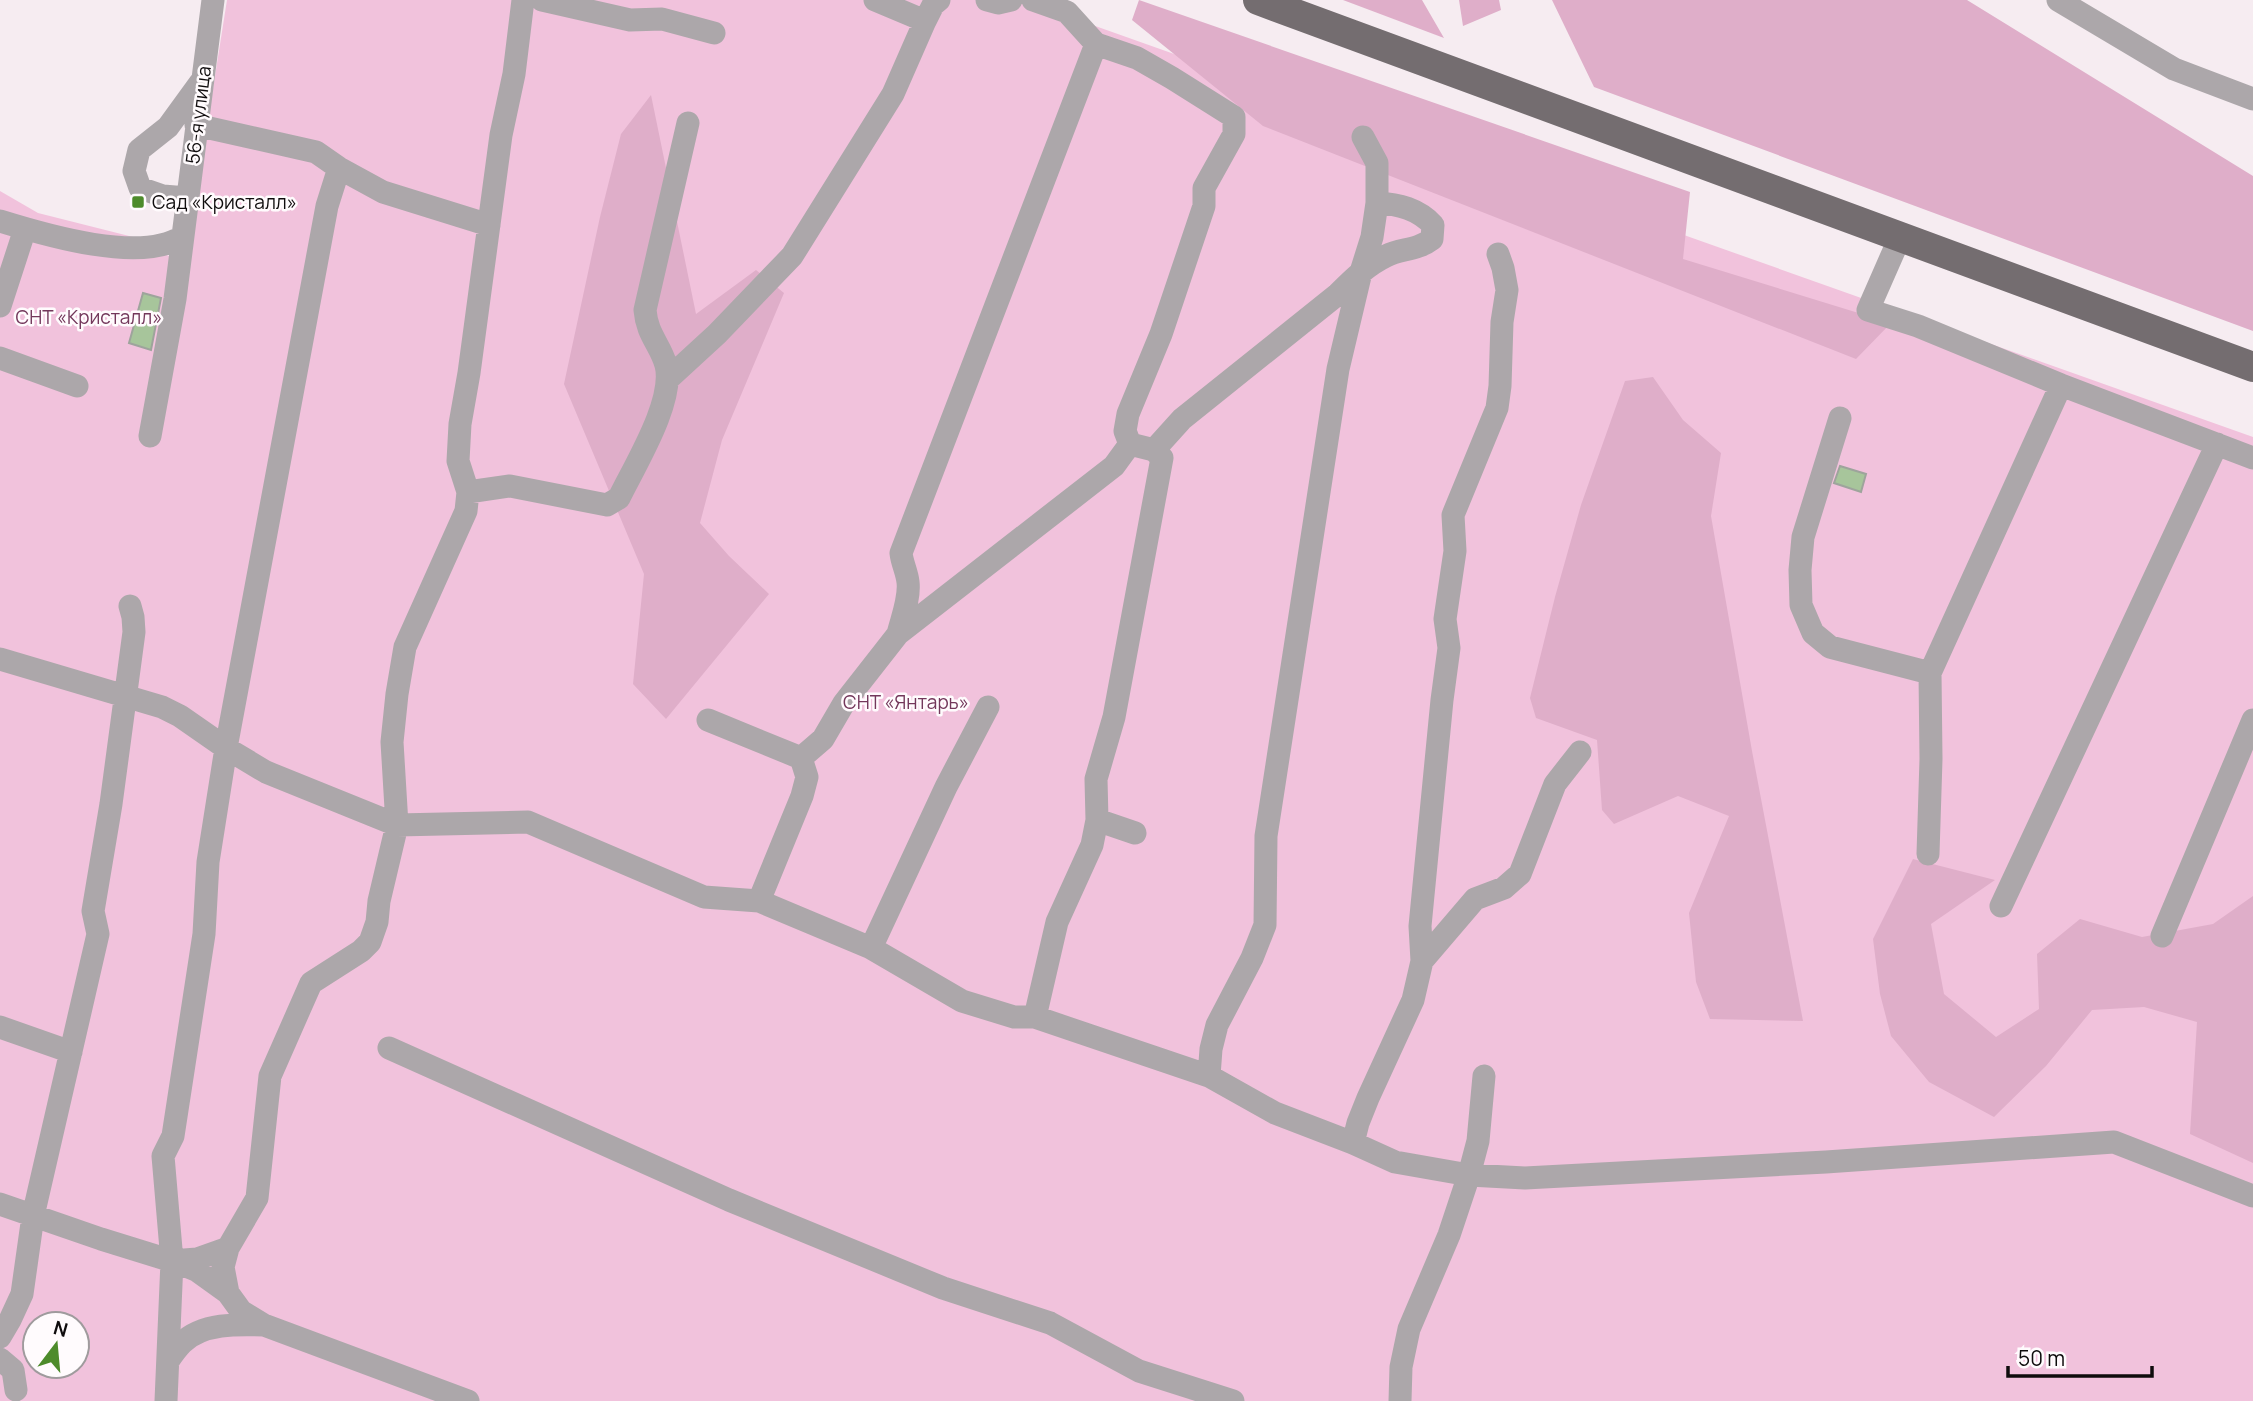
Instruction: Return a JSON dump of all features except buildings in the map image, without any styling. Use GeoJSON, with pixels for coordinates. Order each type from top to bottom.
{"type":"FeatureCollection","features":[{"type":"Feature","properties":{"kind":"main road"},"geometry":{"type":"LineString","coordinates":[[1258,0],[2253,367]]}},
{"type":"Feature","properties":{"kind":"street","name":"56-я улица"},"geometry":{"type":"LineString","coordinates":[[150,436],[175,299],[212,0]]}},
{"type":"Feature","properties":{"kind":"street"},"geometry":{"type":"LineString","coordinates":[[228,1293],[223,1267],[228,1248],[257,1198],[270,1076],[311,983],[361,951],[370,942],[377,922],[379,901],[397,825],[392,742],[405,647],[466,511],[468,492],[458,461],[460,424],[501,135],[514,75],[523,0]]}},
{"type":"Feature","properties":{"kind":"street"},"geometry":{"type":"LineString","coordinates":[[542,0],[630,20],[662,19],[714,33]]}},
{"type":"Feature","properties":{"kind":"street"},"geometry":{"type":"LineString","coordinates":[[875,0],[925,21]]}},
{"type":"Feature","properties":{"kind":"street"},"geometry":{"type":"LineString","coordinates":[[668,379],[717,334],[792,256],[893,93],[925,21],[933,5],[939,0]]}},
{"type":"Feature","properties":{"kind":"street"},"geometry":{"type":"LineString","coordinates":[[987,0],[998,3],[1012,0]]}},
{"type":"Feature","properties":{"kind":"street"},"geometry":{"type":"LineString","coordinates":[[1033,0],[1067,12],[1096,44],[1137,58],[1234,117],[1234,134],[1204,188],[1204,206],[1161,334],[1128,414],[1125,431],[1130,444]]}},
{"type":"Feature","properties":{"kind":"street"},"geometry":{"type":"LineString","coordinates":[[2058,0],[2174,69],[2253,99]]}},
{"type":"Feature","properties":{"kind":"street"},"geometry":{"type":"LineString","coordinates":[[898,634],[906,603],[908,581],[901,553],[1096,44]]}},
{"type":"Feature","properties":{"kind":"street"},"geometry":{"type":"LineString","coordinates":[[187,198],[163,196],[140,188],[134,171],[139,150],[168,127],[202,81]]}},
{"type":"Feature","properties":{"kind":"street"},"geometry":{"type":"LineString","coordinates":[[468,492],[510,486],[607,505],[619,498],[659,418],[668,379],[666,364],[646,325],[645,310],[688,123]]}},
{"type":"Feature","properties":{"kind":"street"},"geometry":{"type":"LineString","coordinates":[[197,125],[316,152],[383,192],[489,225]]}},
{"type":"Feature","properties":{"kind":"street"},"geometry":{"type":"LineString","coordinates":[[1209,1076],[1211,1049],[1217,1025],[1252,958],[1265,925],[1266,836],[1338,369],[1372,237],[1377,203],[1377,163],[1363,138]]}},
{"type":"Feature","properties":{"kind":"street"},"geometry":{"type":"LineString","coordinates":[[166,1401],[172,1261],[163,1156],[173,1136],[204,934],[208,862],[226,748],[327,206],[339,168]]}},
{"type":"Feature","properties":{"kind":"street"},"geometry":{"type":"LineString","coordinates":[[1154,450],[1182,419],[1338,294],[1361,272],[1386,256],[1421,247],[1432,239],[1433,225],[1423,215],[1397,204],[1377,203]]}},
{"type":"Feature","properties":{"kind":"street"},"geometry":{"type":"LineString","coordinates":[[0,221],[85,243],[145,248],[171,244],[183,236]]}},
{"type":"Feature","properties":{"kind":"street"},"geometry":{"type":"LineString","coordinates":[[0,306],[25,229]]}},
{"type":"Feature","properties":{"kind":"street"},"geometry":{"type":"LineString","coordinates":[[1900,237],[1868,310],[1918,326],[2061,385],[2253,458]]}},
{"type":"Feature","properties":{"kind":"street"},"geometry":{"type":"LineString","coordinates":[[1353,1143],[1367,1098],[1413,1000],[1422,961],[1420,926],[1449,648],[1445,619],[1455,551],[1453,514],[1497,408],[1502,322],[1507,290],[1498,254]]}},
{"type":"Feature","properties":{"kind":"street"},"geometry":{"type":"LineString","coordinates":[[0,358],[77,386]]}},
{"type":"Feature","properties":{"kind":"street"},"geometry":{"type":"LineString","coordinates":[[1928,854],[1930,673],[2061,385]]}},
{"type":"Feature","properties":{"kind":"street"},"geometry":{"type":"LineString","coordinates":[[1840,418],[1803,537],[1801,605],[1813,633],[1830,647],[1930,673]]}},
{"type":"Feature","properties":{"kind":"street"},"geometry":{"type":"LineString","coordinates":[[1035,1017],[1056,922],[1092,845],[1097,820],[1096,779],[1114,717],[1162,458],[1154,450],[1130,444]]}},
{"type":"Feature","properties":{"kind":"street"},"geometry":{"type":"LineString","coordinates":[[801,758],[823,739],[844,703],[898,634],[1114,466],[1130,444]]}},
{"type":"Feature","properties":{"kind":"street"},"geometry":{"type":"LineString","coordinates":[[2001,906],[2217,444]]}},
{"type":"Feature","properties":{"kind":"street"},"geometry":{"type":"LineString","coordinates":[[0,1337],[22,1294],[33,1216],[98,934],[93,911],[111,804],[134,632],[130,606]]}},
{"type":"Feature","properties":{"kind":"street"},"geometry":{"type":"LineString","coordinates":[[0,659],[171,711],[266,772],[397,825],[528,822],[704,897],[759,901],[871,948],[962,1001],[1014,1017],[1035,1017],[1209,1076],[1275,1113],[1395,1162],[1469,1175],[1525,1178],[2113,1143],[2253,1196]]}},
{"type":"Feature","properties":{"kind":"street"},"geometry":{"type":"LineString","coordinates":[[871,948],[946,787],[988,707]]}},
{"type":"Feature","properties":{"kind":"street"},"geometry":{"type":"LineString","coordinates":[[708,720],[801,758]]}},
{"type":"Feature","properties":{"kind":"street"},"geometry":{"type":"LineString","coordinates":[[2162,936],[2253,720]]}},
{"type":"Feature","properties":{"kind":"street"},"geometry":{"type":"LineString","coordinates":[[1422,961],[1475,899],[1504,888],[1520,874],[1555,784],[1580,752]]}},
{"type":"Feature","properties":{"kind":"street"},"geometry":{"type":"LineString","coordinates":[[759,901],[803,796],[807,777],[801,758]]}},
{"type":"Feature","properties":{"kind":"street"},"geometry":{"type":"LineString","coordinates":[[1097,820],[1135,833]]}},
{"type":"Feature","properties":{"kind":"street"},"geometry":{"type":"LineString","coordinates":[[0,1027],[71,1052]]}},
{"type":"Feature","properties":{"kind":"street"},"geometry":{"type":"LineString","coordinates":[[389,1048],[729,1200],[943,1289],[1050,1323],[1139,1371],[1233,1401]]}},
{"type":"Feature","properties":{"kind":"street"},"geometry":{"type":"LineString","coordinates":[[1400,1401],[1401,1367],[1409,1329],[1449,1235],[1478,1141],[1484,1076]]}},
{"type":"Feature","properties":{"kind":"street"},"geometry":{"type":"LineString","coordinates":[[0,1204],[196,1270],[228,1293],[241,1311],[264,1325],[468,1401]]}},
{"type":"Feature","properties":{"kind":"street"},"geometry":{"type":"LineString","coordinates":[[172,1261],[197,1259],[228,1248]]}},
{"type":"Feature","properties":{"kind":"street"},"geometry":{"type":"LineString","coordinates":[[168,1361],[183,1341],[199,1332],[230,1324],[264,1325]]}},
{"type":"Feature","properties":{"kind":"street"},"geometry":{"type":"LineString","coordinates":[[0,1359],[13,1370],[16,1391]]}},
{"type":"Feature","properties":{"kind":"green space","name":"СНТ «Янтарь»"},"geometry":{"type":"Polygon","coordinates":[[[227,0],[1022,0],[2253,437],[2253,1401],[0,1401],[0,191],[38,213],[141,239],[185,266],[227,0]]]}},
{"type":"Feature","properties":{"kind":"shaded area"},"geometry":{"type":"Polygon","coordinates":[[[1139,0],[1690,192],[1683,259],[1891,323],[1856,359],[1263,126],[1132,20],[1139,0]]]}},
{"type":"Feature","properties":{"kind":"shaded area"},"geometry":{"type":"Polygon","coordinates":[[[1343,0],[1422,0],[1444,38],[1343,0]]]}},
{"type":"Feature","properties":{"kind":"shaded area"},"geometry":{"type":"Polygon","coordinates":[[[1459,0],[1499,0],[1501,10],[1463,26],[1459,0]]]}},
{"type":"Feature","properties":{"kind":"shaded area"},"geometry":{"type":"Polygon","coordinates":[[[1552,0],[1967,0],[2253,176],[2253,331],[1594,87],[1552,0]]]}},
{"type":"Feature","properties":{"kind":"shaded area"},"geometry":{"type":"Polygon","coordinates":[[[651,95],[696,314],[756,270],[784,293],[722,440],[700,523],[729,556],[769,594],[666,719],[633,684],[644,574],[564,384],[621,134],[651,95]]]}},
{"type":"Feature","properties":{"kind":"shaded area"},"geometry":{"type":"Polygon","coordinates":[[[1653,377],[1683,420],[1721,453],[1711,516],[1803,1021],[1710,1019],[1696,982],[1689,913],[1729,816],[1678,796],[1614,824],[1602,810],[1597,740],[1536,718],[1530,698],[1581,505],[1625,381],[1653,377]]]}},
{"type":"Feature","properties":{"kind":"shaded area"},"geometry":{"type":"Polygon","coordinates":[[[1913,859],[1995,880],[1931,924],[1944,994],[1996,1037],[2039,1009],[2037,954],[2080,919],[2142,937],[2213,924],[2253,896],[2253,1163],[2190,1134],[2197,1022],[2144,1007],[2092,1010],[2046,1066],[1994,1117],[1929,1082],[1891,1036],[1880,994],[1873,939],[1913,859]]]}},
{"type":"Feature","properties":{"kind":"place","name":"Сад «Кристалл»"},"geometry":{"type":"Point","coordinates":[138,202]}},
{"type":"Feature","properties":{"kind":"park label","name":"СНТ «Кристалл»"},"geometry":{"type":"Point","coordinates":[89,317]}}]}
